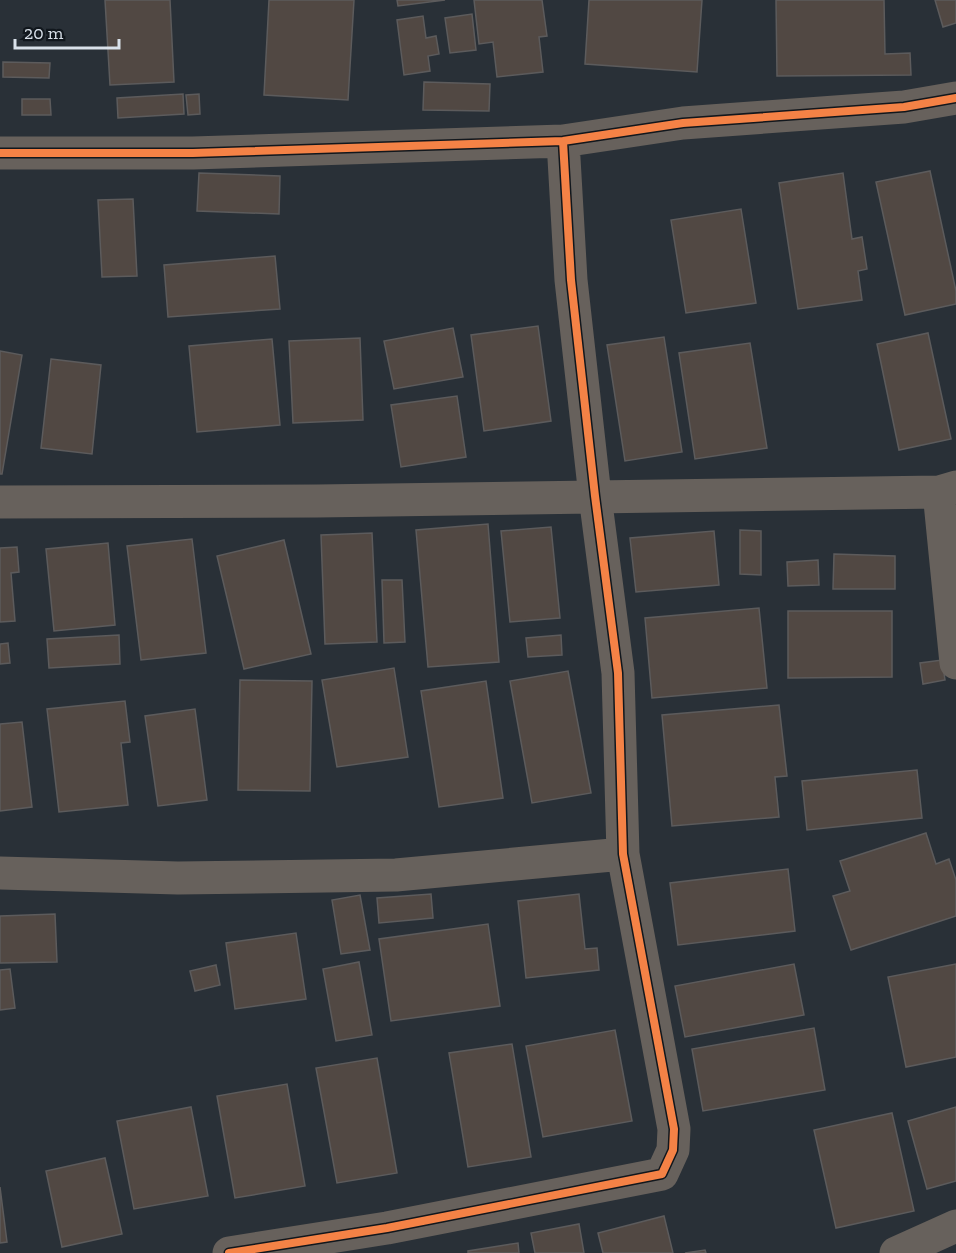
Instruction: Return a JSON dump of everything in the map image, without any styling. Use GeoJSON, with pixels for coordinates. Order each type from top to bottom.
{"type":"FeatureCollection","features":[{"type":"Feature","properties":{"kind":"street"},"geometry":{"type":"LineString","coordinates":[[0,153],[193,153],[563,141],[683,123],[904,107],[956,98]]}},
{"type":"Feature","properties":{"kind":"street"},"geometry":{"type":"LineString","coordinates":[[229,1253],[387,1228],[662,1174],[673,1150],[674,1129],[623,854],[618,673],[595,496],[571,280],[563,141]]}},
{"type":"Feature","properties":{"kind":"street"},"geometry":{"type":"LineString","coordinates":[[0,502],[317,501],[947,490],[956,663]]}},
{"type":"Feature","properties":{"kind":"street"},"geometry":{"type":"LineString","coordinates":[[0,873],[178,878],[396,875],[623,854]]}},
{"type":"Feature","properties":{"kind":"street"},"geometry":{"type":"LineString","coordinates":[[896,1253],[956,1226]]}},
{"type":"Feature","properties":{"kind":"building"},"geometry":{"type":"Polygon","coordinates":[[[105,0],[170,0],[174,82],[110,85],[105,0]]]}},
{"type":"Feature","properties":{"kind":"building"},"geometry":{"type":"Polygon","coordinates":[[[269,0],[354,0],[348,100],[264,95],[269,0]]]}},
{"type":"Feature","properties":{"kind":"building"},"geometry":{"type":"Polygon","coordinates":[[[397,0],[445,0],[398,6],[397,0]]]}},
{"type":"Feature","properties":{"kind":"building"},"geometry":{"type":"Polygon","coordinates":[[[474,0],[542,0],[547,36],[539,37],[543,72],[497,77],[493,42],[479,44],[474,0]]]}},
{"type":"Feature","properties":{"kind":"building"},"geometry":{"type":"Polygon","coordinates":[[[589,0],[702,0],[697,72],[585,64],[589,0]]]}},
{"type":"Feature","properties":{"kind":"building"},"geometry":{"type":"Polygon","coordinates":[[[776,0],[884,0],[885,54],[910,53],[911,75],[777,76],[776,0]]]}},
{"type":"Feature","properties":{"kind":"building"},"geometry":{"type":"Polygon","coordinates":[[[935,0],[956,0],[956,23],[943,27],[935,0]]]}},
{"type":"Feature","properties":{"kind":"building"},"geometry":{"type":"Polygon","coordinates":[[[472,14],[476,50],[450,53],[445,18],[472,14]]]}},
{"type":"Feature","properties":{"kind":"building"},"geometry":{"type":"Polygon","coordinates":[[[423,16],[426,38],[436,36],[439,54],[428,56],[430,71],[404,75],[397,20],[423,16]]]}},
{"type":"Feature","properties":{"kind":"building"},"geometry":{"type":"Polygon","coordinates":[[[3,62],[50,63],[49,78],[3,77],[3,62]]]}},
{"type":"Feature","properties":{"kind":"building"},"geometry":{"type":"Polygon","coordinates":[[[424,82],[490,84],[489,111],[423,110],[424,82]]]}},
{"type":"Feature","properties":{"kind":"building"},"geometry":{"type":"Polygon","coordinates":[[[183,94],[184,114],[118,118],[117,98],[183,94]]]}},
{"type":"Feature","properties":{"kind":"building"},"geometry":{"type":"Polygon","coordinates":[[[199,94],[200,114],[188,115],[186,95],[199,94]]]}},
{"type":"Feature","properties":{"kind":"building"},"geometry":{"type":"Polygon","coordinates":[[[22,99],[50,99],[51,115],[22,115],[22,99]]]}},
{"type":"Feature","properties":{"kind":"building"},"geometry":{"type":"Polygon","coordinates":[[[930,171],[956,291],[956,304],[905,315],[876,182],[930,171]]]}},
{"type":"Feature","properties":{"kind":"building"},"geometry":{"type":"Polygon","coordinates":[[[199,173],[280,176],[279,214],[197,211],[199,173]]]}},
{"type":"Feature","properties":{"kind":"building"},"geometry":{"type":"Polygon","coordinates":[[[843,173],[852,239],[862,237],[867,269],[858,271],[862,300],[798,309],[779,183],[843,173]]]}},
{"type":"Feature","properties":{"kind":"building"},"geometry":{"type":"Polygon","coordinates":[[[133,199],[137,276],[102,277],[98,200],[133,199]]]}},
{"type":"Feature","properties":{"kind":"building"},"geometry":{"type":"Polygon","coordinates":[[[741,209],[756,303],[686,313],[671,220],[741,209]]]}},
{"type":"Feature","properties":{"kind":"building"},"geometry":{"type":"Polygon","coordinates":[[[275,256],[280,309],[168,317],[164,265],[275,256]]]}},
{"type":"Feature","properties":{"kind":"building"},"geometry":{"type":"Polygon","coordinates":[[[538,326],[551,421],[484,431],[471,335],[538,326]]]}},
{"type":"Feature","properties":{"kind":"building"},"geometry":{"type":"Polygon","coordinates":[[[453,328],[463,377],[394,389],[384,341],[453,328]]]}},
{"type":"Feature","properties":{"kind":"building"},"geometry":{"type":"Polygon","coordinates":[[[928,333],[951,439],[899,450],[877,344],[928,333]]]}},
{"type":"Feature","properties":{"kind":"building"},"geometry":{"type":"Polygon","coordinates":[[[664,337],[682,452],[625,461],[607,345],[664,337]]]}},
{"type":"Feature","properties":{"kind":"building"},"geometry":{"type":"Polygon","coordinates":[[[360,338],[363,420],[293,423],[289,341],[360,338]]]}},
{"type":"Feature","properties":{"kind":"building"},"geometry":{"type":"Polygon","coordinates":[[[272,339],[280,425],[197,432],[189,346],[272,339]]]}},
{"type":"Feature","properties":{"kind":"building"},"geometry":{"type":"Polygon","coordinates":[[[750,343],[767,448],[695,459],[679,353],[750,343]]]}},
{"type":"Feature","properties":{"kind":"building"},"geometry":{"type":"Polygon","coordinates":[[[0,351],[22,355],[2,474],[0,474],[0,351]]]}},
{"type":"Feature","properties":{"kind":"building"},"geometry":{"type":"Polygon","coordinates":[[[51,359],[101,365],[92,454],[41,448],[51,359]]]}},
{"type":"Feature","properties":{"kind":"building"},"geometry":{"type":"Polygon","coordinates":[[[457,396],[466,457],[401,467],[391,405],[457,396]]]}},
{"type":"Feature","properties":{"kind":"building"},"geometry":{"type":"Polygon","coordinates":[[[488,524],[499,662],[428,667],[416,530],[488,524]]]}},
{"type":"Feature","properties":{"kind":"building"},"geometry":{"type":"Polygon","coordinates":[[[551,527],[560,618],[510,622],[501,531],[551,527]]]}},
{"type":"Feature","properties":{"kind":"building"},"geometry":{"type":"Polygon","coordinates":[[[740,530],[761,531],[761,575],[740,574],[740,530]]]}},
{"type":"Feature","properties":{"kind":"building"},"geometry":{"type":"Polygon","coordinates":[[[714,531],[719,585],[636,592],[630,538],[714,531]]]}},
{"type":"Feature","properties":{"kind":"building"},"geometry":{"type":"Polygon","coordinates":[[[372,533],[377,642],[325,644],[321,535],[372,533]]]}},
{"type":"Feature","properties":{"kind":"building"},"geometry":{"type":"Polygon","coordinates":[[[192,539],[206,653],[141,660],[127,546],[192,539]]]}},
{"type":"Feature","properties":{"kind":"building"},"geometry":{"type":"Polygon","coordinates":[[[284,540],[311,654],[244,669],[217,556],[284,540]]]}},
{"type":"Feature","properties":{"kind":"building"},"geometry":{"type":"Polygon","coordinates":[[[108,543],[115,625],[54,631],[46,549],[108,543]]]}},
{"type":"Feature","properties":{"kind":"building"},"geometry":{"type":"Polygon","coordinates":[[[17,547],[19,572],[11,573],[15,621],[0,622],[0,548],[17,547]]]}},
{"type":"Feature","properties":{"kind":"building"},"geometry":{"type":"Polygon","coordinates":[[[834,554],[895,556],[895,589],[833,589],[834,554]]]}},
{"type":"Feature","properties":{"kind":"building"},"geometry":{"type":"Polygon","coordinates":[[[818,560],[819,585],[788,586],[787,562],[818,560]]]}},
{"type":"Feature","properties":{"kind":"building"},"geometry":{"type":"Polygon","coordinates":[[[382,580],[402,580],[405,642],[384,643],[382,580]]]}},
{"type":"Feature","properties":{"kind":"building"},"geometry":{"type":"Polygon","coordinates":[[[759,608],[767,688],[652,698],[645,618],[759,608]]]}},
{"type":"Feature","properties":{"kind":"building"},"geometry":{"type":"Polygon","coordinates":[[[788,611],[892,611],[892,677],[788,678],[788,611]]]}},
{"type":"Feature","properties":{"kind":"building"},"geometry":{"type":"Polygon","coordinates":[[[119,635],[120,664],[49,668],[47,639],[119,635]]]}},
{"type":"Feature","properties":{"kind":"building"},"geometry":{"type":"Polygon","coordinates":[[[561,635],[562,655],[528,657],[526,638],[561,635]]]}},
{"type":"Feature","properties":{"kind":"building"},"geometry":{"type":"Polygon","coordinates":[[[8,643],[10,663],[0,664],[0,644],[8,643]]]}},
{"type":"Feature","properties":{"kind":"building"},"geometry":{"type":"Polygon","coordinates":[[[942,660],[945,680],[923,684],[920,663],[942,660]]]}},
{"type":"Feature","properties":{"kind":"building"},"geometry":{"type":"Polygon","coordinates":[[[394,668],[408,757],[337,767],[322,680],[394,668]]]}},
{"type":"Feature","properties":{"kind":"building"},"geometry":{"type":"Polygon","coordinates":[[[568,671],[591,793],[532,803],[510,681],[568,671]]]}},
{"type":"Feature","properties":{"kind":"building"},"geometry":{"type":"Polygon","coordinates":[[[240,680],[312,681],[310,791],[238,790],[240,680]]]}},
{"type":"Feature","properties":{"kind":"building"},"geometry":{"type":"Polygon","coordinates":[[[486,681],[503,798],[439,807],[421,691],[486,681]]]}},
{"type":"Feature","properties":{"kind":"building"},"geometry":{"type":"Polygon","coordinates":[[[125,701],[130,742],[121,743],[128,805],[59,812],[47,709],[125,701]]]}},
{"type":"Feature","properties":{"kind":"building"},"geometry":{"type":"Polygon","coordinates":[[[779,705],[787,776],[775,777],[779,817],[672,826],[662,715],[779,705]]]}},
{"type":"Feature","properties":{"kind":"building"},"geometry":{"type":"Polygon","coordinates":[[[195,709],[207,800],[158,806],[145,716],[195,709]]]}},
{"type":"Feature","properties":{"kind":"building"},"geometry":{"type":"Polygon","coordinates":[[[22,722],[32,807],[0,811],[0,724],[22,722]]]}},
{"type":"Feature","properties":{"kind":"building"},"geometry":{"type":"Polygon","coordinates":[[[917,770],[922,818],[807,830],[802,781],[917,770]]]}},
{"type":"Feature","properties":{"kind":"building"},"geometry":{"type":"Polygon","coordinates":[[[926,833],[936,864],[949,859],[956,880],[956,916],[851,950],[833,896],[850,891],[840,861],[926,833]]]}},
{"type":"Feature","properties":{"kind":"building"},"geometry":{"type":"Polygon","coordinates":[[[788,869],[795,931],[678,945],[670,883],[788,869]]]}},
{"type":"Feature","properties":{"kind":"building"},"geometry":{"type":"Polygon","coordinates":[[[431,894],[433,918],[379,923],[377,898],[431,894]]]}},
{"type":"Feature","properties":{"kind":"building"},"geometry":{"type":"Polygon","coordinates":[[[579,894],[585,949],[597,948],[599,970],[526,978],[518,901],[579,894]]]}},
{"type":"Feature","properties":{"kind":"building"},"geometry":{"type":"Polygon","coordinates":[[[360,895],[370,950],[341,954],[332,900],[360,895]]]}},
{"type":"Feature","properties":{"kind":"building"},"geometry":{"type":"Polygon","coordinates":[[[55,914],[57,962],[0,963],[0,916],[55,914]]]}},
{"type":"Feature","properties":{"kind":"building"},"geometry":{"type":"Polygon","coordinates":[[[488,924],[500,1006],[391,1021],[379,939],[488,924]]]}},
{"type":"Feature","properties":{"kind":"building"},"geometry":{"type":"Polygon","coordinates":[[[296,933],[306,999],[235,1009],[226,943],[296,933]]]}},
{"type":"Feature","properties":{"kind":"building"},"geometry":{"type":"Polygon","coordinates":[[[359,962],[372,1035],[336,1041],[323,969],[359,962]]]}},
{"type":"Feature","properties":{"kind":"building"},"geometry":{"type":"Polygon","coordinates":[[[794,964],[804,1015],[685,1037],[675,986],[794,964]]]}},
{"type":"Feature","properties":{"kind":"building"},"geometry":{"type":"Polygon","coordinates":[[[956,964],[956,1057],[906,1067],[888,977],[956,964]]]}},
{"type":"Feature","properties":{"kind":"building"},"geometry":{"type":"Polygon","coordinates":[[[216,965],[220,985],[195,991],[190,971],[216,965]]]}},
{"type":"Feature","properties":{"kind":"building"},"geometry":{"type":"Polygon","coordinates":[[[10,969],[15,1008],[0,1010],[0,970],[10,969]]]}},
{"type":"Feature","properties":{"kind":"building"},"geometry":{"type":"Polygon","coordinates":[[[814,1028],[825,1090],[703,1111],[692,1049],[814,1028]]]}},
{"type":"Feature","properties":{"kind":"building"},"geometry":{"type":"Polygon","coordinates":[[[615,1030],[632,1121],[543,1137],[526,1046],[615,1030]]]}},
{"type":"Feature","properties":{"kind":"building"},"geometry":{"type":"Polygon","coordinates":[[[512,1044],[531,1157],[468,1167],[449,1053],[512,1044]]]}},
{"type":"Feature","properties":{"kind":"building"},"geometry":{"type":"Polygon","coordinates":[[[377,1058],[397,1173],[337,1183],[316,1068],[377,1058]]]}},
{"type":"Feature","properties":{"kind":"building"},"geometry":{"type":"Polygon","coordinates":[[[287,1084],[305,1186],[235,1198],[217,1096],[287,1084]]]}},
{"type":"Feature","properties":{"kind":"building"},"geometry":{"type":"Polygon","coordinates":[[[191,1107],[208,1196],[134,1209],[117,1121],[191,1107]]]}},
{"type":"Feature","properties":{"kind":"building"},"geometry":{"type":"Polygon","coordinates":[[[956,1107],[956,1181],[927,1189],[908,1121],[956,1107]]]}},
{"type":"Feature","properties":{"kind":"building"},"geometry":{"type":"Polygon","coordinates":[[[892,1113],[914,1211],[836,1228],[814,1130],[892,1113]]]}},
{"type":"Feature","properties":{"kind":"building"},"geometry":{"type":"Polygon","coordinates":[[[105,1158],[122,1234],[62,1247],[46,1171],[105,1158]]]}},
{"type":"Feature","properties":{"kind":"building"},"geometry":{"type":"Polygon","coordinates":[[[0,1187],[7,1242],[0,1243],[0,1187]]]}},
{"type":"Feature","properties":{"kind":"building"},"geometry":{"type":"Polygon","coordinates":[[[664,1216],[673,1253],[603,1253],[598,1233],[664,1216]]]}},
{"type":"Feature","properties":{"kind":"building"},"geometry":{"type":"Polygon","coordinates":[[[579,1224],[584,1253],[535,1253],[531,1233],[579,1224]]]}},
{"type":"Feature","properties":{"kind":"building"},"geometry":{"type":"Polygon","coordinates":[[[518,1243],[519,1253],[468,1253],[468,1251],[518,1243]]]}},
{"type":"Feature","properties":{"kind":"building"},"geometry":{"type":"Polygon","coordinates":[[[705,1250],[706,1253],[685,1253],[705,1250]]]}},
{"type":"Feature","properties":{"kind":"cycle path"},"geometry":{"type":"LineString","coordinates":[[0,153],[193,153],[563,141],[683,123],[904,107],[956,98]]}},
{"type":"Feature","properties":{"kind":"cycle path"},"geometry":{"type":"LineString","coordinates":[[229,1253],[387,1228],[662,1174],[673,1150],[674,1129],[623,854],[618,673],[595,496],[571,280],[563,141]]}}]}
